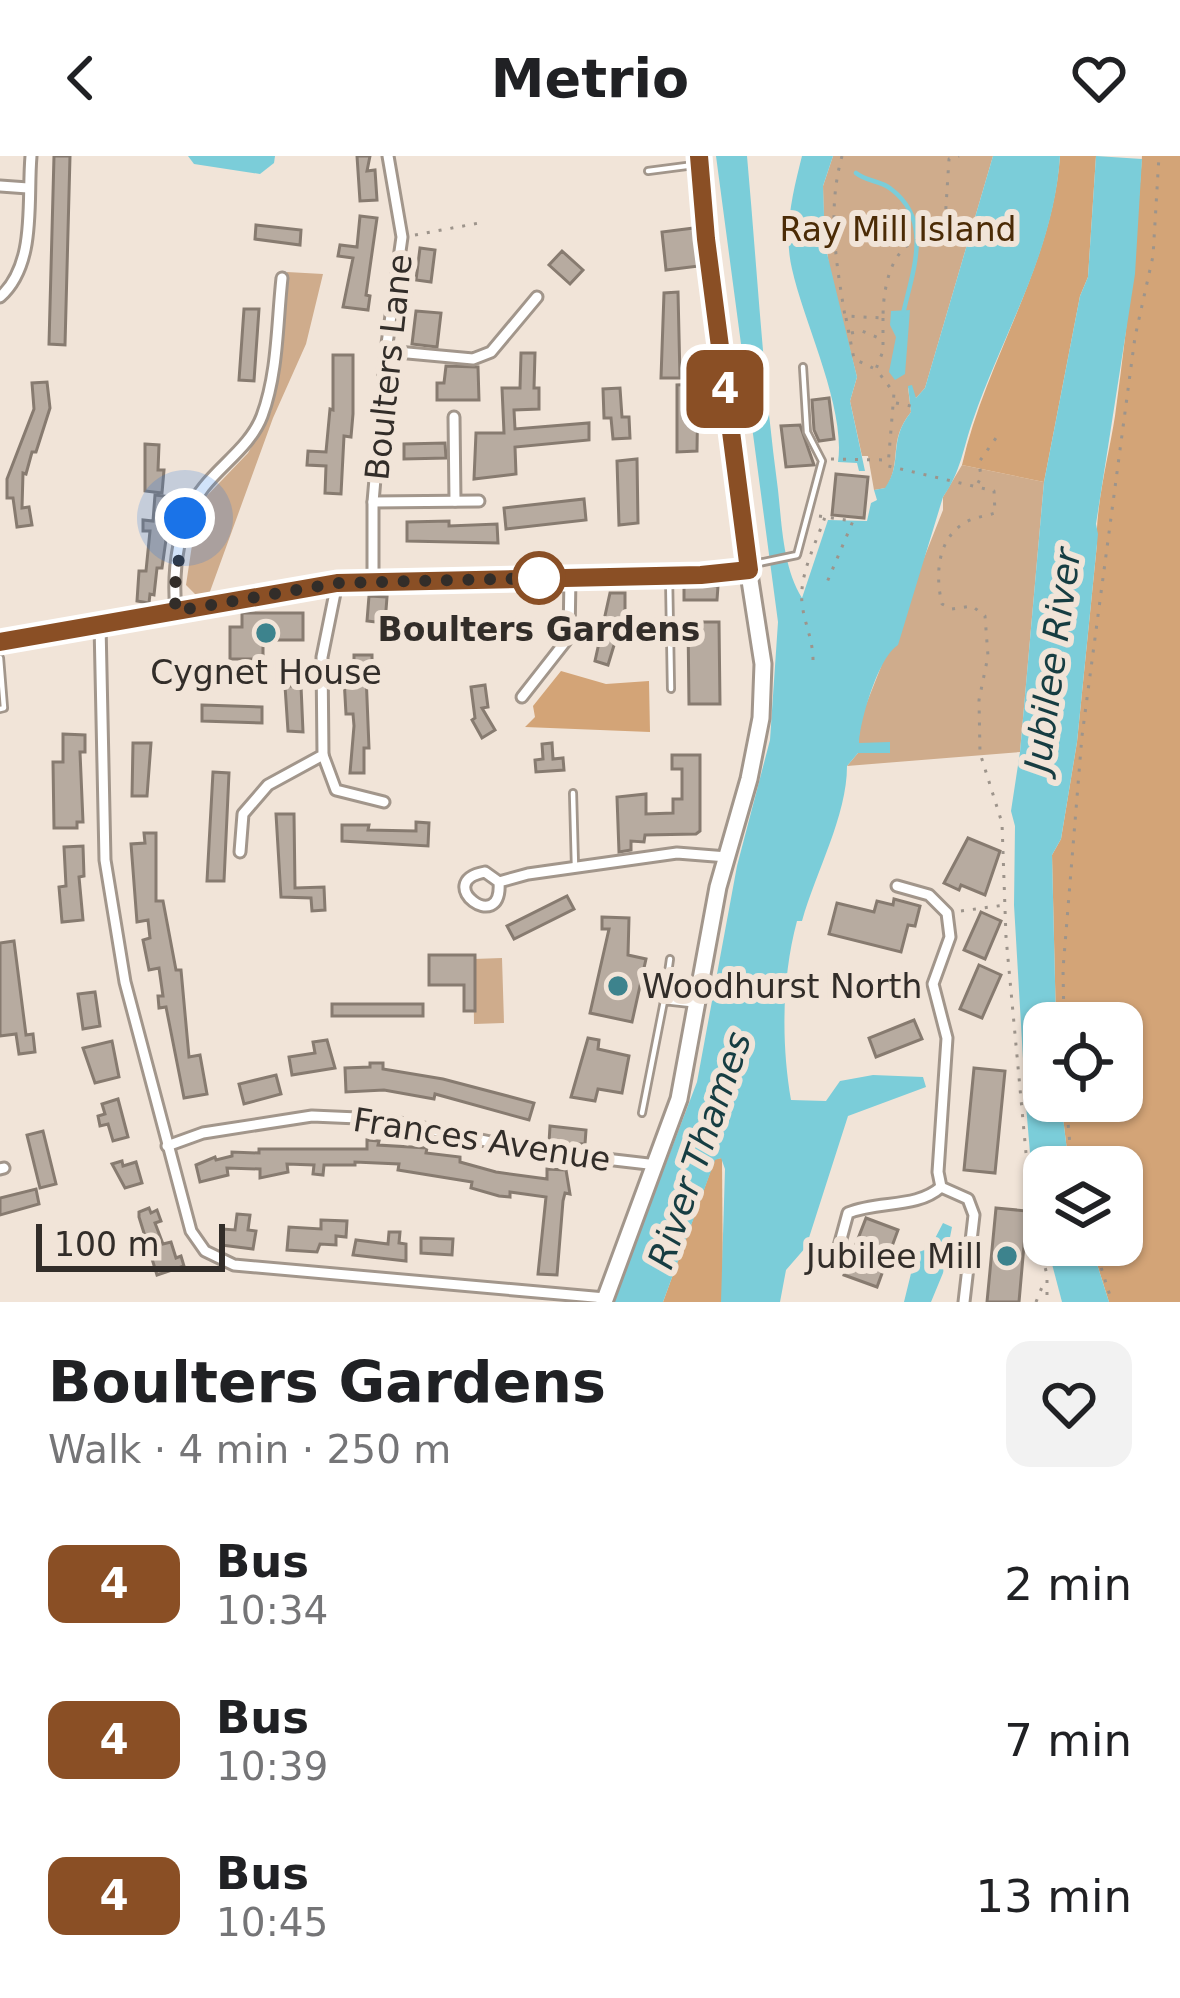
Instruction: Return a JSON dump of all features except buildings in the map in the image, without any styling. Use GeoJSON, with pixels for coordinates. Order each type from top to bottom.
{"type":"FeatureCollection","features":[{"type":"Feature","properties":{"kind":"main road"},"geometry":{"type":"LineString","coordinates":[[604,1300],[684,1082],[727,856],[761,718],[763,664],[699,160]]}},
{"type":"Feature","properties":{"kind":"street"},"geometry":{"type":"LineString","coordinates":[[0,297],[13,286],[26,251],[31,156]]}},
{"type":"Feature","properties":{"kind":"street","name":"Boulters Lane"},"geometry":{"type":"LineString","coordinates":[[373,580],[386,351],[402,238],[388,156]]}},
{"type":"Feature","properties":{"kind":"street"},"geometry":{"type":"LineString","coordinates":[[0,186],[28,188]]}},
{"type":"Feature","properties":{"kind":"street"},"geometry":{"type":"LineString","coordinates":[[176,611],[174,592],[185,518],[203,488],[262,418],[273,372],[282,278]]}},
{"type":"Feature","properties":{"kind":"street"},"geometry":{"type":"LineString","coordinates":[[262,296],[280,298]]}},
{"type":"Feature","properties":{"kind":"street"},"geometry":{"type":"LineString","coordinates":[[386,351],[473,359],[490,352],[537,297]]}},
{"type":"Feature","properties":{"kind":"street"},"geometry":{"type":"LineString","coordinates":[[454,416],[455,502]]}},
{"type":"Feature","properties":{"kind":"street"},"geometry":{"type":"LineString","coordinates":[[374,502],[479,501]]}},
{"type":"Feature","properties":{"kind":"street"},"geometry":{"type":"LineString","coordinates":[[0,642],[337,583],[669,575],[752,566]]}},
{"type":"Feature","properties":{"kind":"street"},"geometry":{"type":"LineString","coordinates":[[522,698],[569,638],[570,578]]}},
{"type":"Feature","properties":{"kind":"street"},"geometry":{"type":"LineString","coordinates":[[337,583],[322,657],[323,755],[336,790],[384,802]]}},
{"type":"Feature","properties":{"kind":"street"},"geometry":{"type":"LineString","coordinates":[[100,624],[105,860],[125,982],[191,1232],[206,1251],[234,1265],[604,1300]]}},
{"type":"Feature","properties":{"kind":"street"},"geometry":{"type":"LineString","coordinates":[[240,852],[243,814],[268,784],[323,755]]}},
{"type":"Feature","properties":{"kind":"street"},"geometry":{"type":"LineString","coordinates":[[499,882],[677,853],[727,856]]}},
{"type":"Feature","properties":{"kind":"street"},"geometry":{"type":"LineString","coordinates":[[897,886],[929,895],[947,913],[950,937],[933,984],[946,1038],[941,1187]]}},
{"type":"Feature","properties":{"kind":"street","name":"Frances Avenue"},"geometry":{"type":"LineString","coordinates":[[166,1146],[203,1133],[312,1116],[381,1119],[527,1150],[657,1165]]}},
{"type":"Feature","properties":{"kind":"street"},"geometry":{"type":"LineString","coordinates":[[835,1261],[848,1213],[868,1205],[927,1199],[941,1187]]}},
{"type":"Feature","properties":{"kind":"street"},"geometry":{"type":"LineString","coordinates":[[941,1187],[968,1198],[974,1215],[964,1302]]}},
{"type":"Feature","properties":{"kind":"lane"},"geometry":{"type":"LineString","coordinates":[[648,171],[699,160]]}},
{"type":"Feature","properties":{"kind":"lane"},"geometry":{"type":"LineString","coordinates":[[752,566],[792,557],[800,550],[811,515],[823,461],[807,432],[802,367]]}},
{"type":"Feature","properties":{"kind":"lane"},"geometry":{"type":"LineString","coordinates":[[669,575],[671,689]]}},
{"type":"Feature","properties":{"kind":"lane"},"geometry":{"type":"LineString","coordinates":[[0,658],[4,708],[0,709]]}},
{"type":"Feature","properties":{"kind":"lane"},"geometry":{"type":"LineString","coordinates":[[574,793],[575,867]]}},
{"type":"Feature","properties":{"kind":"lane"},"geometry":{"type":"LineString","coordinates":[[642,1113],[670,959]]}},
{"type":"Feature","properties":{"kind":"lane"},"geometry":{"type":"LineString","coordinates":[[664,1000],[696,1005]]}},
{"type":"Feature","properties":{"kind":"path"},"geometry":{"type":"LineString","coordinates":[[842,156],[835,182],[833,242],[854,359],[876,369],[894,393],[888,463]]}},
{"type":"Feature","properties":{"kind":"path"},"geometry":{"type":"LineString","coordinates":[[876,369],[884,340],[883,296],[892,268],[907,245],[945,222],[949,159],[959,156]]}},
{"type":"Feature","properties":{"kind":"path"},"geometry":{"type":"LineString","coordinates":[[1064,1002],[1082,736],[1135,337],[1153,256],[1159,156]]}},
{"type":"Feature","properties":{"kind":"path"},"geometry":{"type":"LineString","coordinates":[[402,238],[479,223]]}},
{"type":"Feature","properties":{"kind":"path"},"geometry":{"type":"LineString","coordinates":[[845,316],[884,318]]}},
{"type":"Feature","properties":{"kind":"path"},"geometry":{"type":"LineString","coordinates":[[849,333],[884,340]]}},
{"type":"Feature","properties":{"kind":"path"},"geometry":{"type":"LineString","coordinates":[[892,403],[911,406]]}},
{"type":"Feature","properties":{"kind":"path"},"geometry":{"type":"LineString","coordinates":[[976,485],[981,477],[979,462],[996,438]]}},
{"type":"Feature","properties":{"kind":"path"},"geometry":{"type":"LineString","coordinates":[[835,458],[888,463],[994,491],[995,513],[970,519],[953,532],[941,555],[937,583],[942,604],[952,609],[972,606],[986,616],[988,656],[979,700],[980,753],[1002,823],[1026,1153],[1034,1222],[1047,1276],[1047,1302]]}},
{"type":"Feature","properties":{"kind":"path"},"geometry":{"type":"LineString","coordinates":[[811,515],[853,521],[825,587]]}},
{"type":"Feature","properties":{"kind":"path"},"geometry":{"type":"LineString","coordinates":[[813,660],[813,642],[801,602],[825,517]]}},
{"type":"Feature","properties":{"kind":"path"},"geometry":{"type":"LineString","coordinates":[[947,913],[1006,904]]}},
{"type":"Feature","properties":{"kind":"path"},"geometry":{"type":"LineString","coordinates":[[1101,1266],[1112,1302]]}},
{"type":"Feature","properties":{"kind":"path"},"geometry":{"type":"LineString","coordinates":[[1036,1302],[1047,1276]]}},
{"type":"Feature","properties":{"kind":"green space","name":"Ray Mill Island"},"geometry":{"type":"Polygon","coordinates":[[[833,156],[993,156],[925,388],[916,398],[908,387],[911,412],[899,433],[894,469],[886,488],[874,490],[850,401],[857,377],[824,230],[823,186],[833,156]]]}},
{"type":"Feature","properties":{"kind":"green space"},"geometry":{"type":"Polygon","coordinates":[[[287,272],[323,274],[306,344],[273,418],[208,597],[196,595],[186,585],[198,505],[248,453],[271,412],[281,357],[287,272]]]}},
{"type":"Feature","properties":{"kind":"green space"},"geometry":{"type":"Polygon","coordinates":[[[962,465],[1044,482],[1020,752],[847,766],[858,753],[860,720],[943,510],[943,497],[962,465]]]}},
{"type":"Feature","properties":{"kind":"green space"},"geometry":{"type":"Polygon","coordinates":[[[502,958],[504,1023],[474,1024],[473,959],[502,958]]]}},
{"type":"Feature","properties":{"kind":"shaded area"},"geometry":{"type":"Polygon","coordinates":[[[1060,156],[1096,156],[1088,277],[1080,296],[1044,482],[962,465],[986,388],[1045,236],[1060,156]]]}},
{"type":"Feature","properties":{"kind":"shaded area"},"geometry":{"type":"Polygon","coordinates":[[[1142,156],[1180,156],[1180,1302],[1109,1302],[1098,1266],[1143,1266],[1143,1146],[1066,1146],[1064,1122],[1143,1122],[1143,1002],[1056,1002],[1052,855],[1061,839],[1077,742],[1098,514],[1134,254],[1142,156]]]}},
{"type":"Feature","properties":{"kind":"shaded area"},"geometry":{"type":"Polygon","coordinates":[[[561,671],[606,684],[649,681],[650,732],[525,727],[535,717],[533,706],[561,671]]]}},
{"type":"Feature","properties":{"kind":"shaded area"},"geometry":{"type":"Polygon","coordinates":[[[722,1158],[721,1302],[663,1302],[715,1159],[722,1158]]]}},
{"type":"Feature","properties":{"kind":"water"},"geometry":{"type":"Polygon","coordinates":[[[188,156],[275,156],[274,163],[260,174],[194,164],[188,156]]]}},
{"type":"Feature","properties":{"kind":"water","name":"River Thames"},"geometry":{"type":"Polygon","coordinates":[[[716,156],[747,156],[782,532],[802,598],[828,520],[867,521],[871,503],[877,500],[874,490],[885,488],[891,478],[899,433],[911,412],[908,386],[912,385],[916,398],[925,388],[993,156],[1060,156],[1038,258],[943,497],[898,645],[884,662],[867,705],[859,743],[890,742],[890,753],[858,753],[847,766],[836,824],[802,921],[797,921],[788,964],[785,1033],[791,1100],[826,1101],[840,1081],[873,1075],[923,1077],[926,1087],[848,1116],[806,1247],[786,1270],[780,1302],[721,1302],[725,1169],[721,1158],[715,1160],[663,1302],[613,1302],[697,1082],[737,866],[770,740],[778,622],[716,156]]]}},
{"type":"Feature","properties":{"kind":"water"},"geometry":{"type":"Polygon","coordinates":[[[802,156],[833,156],[823,186],[825,245],[857,377],[850,401],[865,471],[859,471],[857,463],[838,462],[830,391],[789,255],[789,226],[802,156]]]}},
{"type":"Feature","properties":{"kind":"water","name":"Jubilee River"},"geometry":{"type":"Polygon","coordinates":[[[1096,156],[1142,159],[1135,274],[1096,524],[1077,742],[1061,839],[1052,855],[1056,1002],[1023,1002],[1023,1059],[1011,811],[1044,482],[1080,296],[1088,277],[1096,156]]]}},
{"type":"Feature","properties":{"kind":"water"},"geometry":{"type":"Polygon","coordinates":[[[910,310],[905,374],[895,380],[889,372],[896,337],[890,325],[891,311],[910,310]]]}},
{"type":"Feature","properties":{"kind":"water"},"geometry":{"type":"Polygon","coordinates":[[[1027,1122],[1064,1122],[1066,1146],[1029,1146],[1027,1122]]]}},
{"type":"Feature","properties":{"kind":"water"},"geometry":{"type":"Polygon","coordinates":[[[943,1223],[952,1227],[943,1273],[931,1302],[904,1302],[916,1253],[930,1248],[943,1223]]]}},
{"type":"Feature","properties":{"kind":"water"},"geometry":{"type":"Polygon","coordinates":[[[1053,1266],[1098,1266],[1109,1302],[1062,1302],[1053,1266]]]}},
{"type":"Feature","properties":{"kind":"waterway"},"geometry":{"type":"LineString","coordinates":[[856,173],[891,189],[912,216],[916,248],[903,314]]}},
{"type":"Feature","properties":{"kind":"bus line","name":"4"},"geometry":{"type":"LineString","coordinates":[[0,642],[337,583],[749,570],[699,156]]}},
{"type":"Feature","properties":{"kind":"place","name":"Boulters Gardens"},"geometry":{"type":"Point","coordinates":[539,578]}},
{"type":"Feature","properties":{"kind":"place","name":"Cygnet House"},"geometry":{"type":"Point","coordinates":[266,633]}},
{"type":"Feature","properties":{"kind":"place","name":"Woodhurst North"},"geometry":{"type":"Point","coordinates":[618,986]}},
{"type":"Feature","properties":{"kind":"place","name":"Jubilee Mill"},"geometry":{"type":"Point","coordinates":[1007,1256]}},
{"type":"Feature","properties":{"kind":"route"},"geometry":{"type":"LineString","coordinates":[[185,518],[174,592],[176,611],[337,583],[539,578]]}}]}
